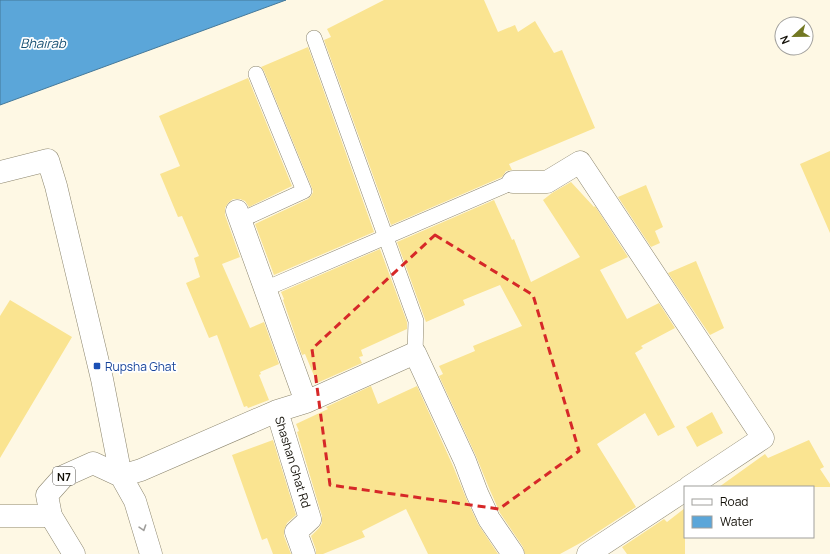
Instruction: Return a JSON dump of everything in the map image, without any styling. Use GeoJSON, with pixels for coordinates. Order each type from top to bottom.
{"type":"FeatureCollection","features":[{"type":"Feature","properties":{"kind":"main road"},"geometry":{"type":"LineString","coordinates":[[0,172],[48,160],[56,186],[102,379],[121,476],[135,501],[151,554]]}},
{"type":"Feature","properties":{"kind":"main road"},"geometry":{"type":"LineString","coordinates":[[513,182],[547,182],[580,162],[764,438],[692,486]]}},
{"type":"Feature","properties":{"kind":"main road"},"geometry":{"type":"LineString","coordinates":[[239,216],[306,402]]}},
{"type":"Feature","properties":{"kind":"main road"},"geometry":{"type":"LineString","coordinates":[[121,476],[141,470],[278,411],[306,402],[415,353],[465,460],[477,493],[489,518],[513,554]]}},
{"type":"Feature","properties":{"kind":"main road","name":"Shashan Ghat Rd"},"geometry":{"type":"LineString","coordinates":[[278,411],[310,519],[296,532],[304,554]]}},
{"type":"Feature","properties":{"kind":"main road","name":"N7"},"geometry":{"type":"LineString","coordinates":[[74,554],[51,516],[47,495],[64,476],[93,463],[121,476]]}},
{"type":"Feature","properties":{"kind":"main road"},"geometry":{"type":"LineString","coordinates":[[588,554],[684,491]]}},
{"type":"Feature","properties":{"kind":"main road"},"geometry":{"type":"LineString","coordinates":[[0,516],[51,516]]}},
{"type":"Feature","properties":{"kind":"lane"},"geometry":{"type":"LineString","coordinates":[[314,38],[416,321],[415,353]]}},
{"type":"Feature","properties":{"kind":"lane"},"geometry":{"type":"LineString","coordinates":[[239,216],[304,191],[256,74]]}},
{"type":"Feature","properties":{"kind":"lane"},"geometry":{"type":"LineString","coordinates":[[266,290],[513,182]]}},
{"type":"Feature","properties":{"kind":"highlighted area"},"geometry":{"type":"Polygon","coordinates":[[[435,235],[533,295],[579,451],[499,509],[330,485],[312,349],[435,235]]]}},
{"type":"Feature","properties":{"kind":"water","name":"Bhairab"},"geometry":{"type":"Polygon","coordinates":[[[0,0],[286,0],[0,105],[0,0]]]}},
{"type":"Feature","properties":{"kind":"building"},"geometry":{"type":"Polygon","coordinates":[[[384,0],[484,0],[498,32],[515,25],[518,32],[535,21],[554,53],[562,50],[595,128],[509,164],[512,170],[506,171],[502,177],[391,225],[324,40],[331,37],[327,29],[384,0]]]}},
{"type":"Feature","properties":{"kind":"building"},"geometry":{"type":"Polygon","coordinates":[[[308,47],[374,232],[274,275],[255,224],[308,199],[313,192],[264,71],[261,67],[308,47]]]}},
{"type":"Feature","properties":{"kind":"building"},"geometry":{"type":"Polygon","coordinates":[[[248,78],[292,186],[249,207],[245,201],[233,199],[225,208],[225,215],[240,257],[222,264],[250,328],[264,322],[279,364],[260,372],[261,374],[259,375],[269,400],[248,408],[247,406],[244,407],[217,335],[209,338],[186,283],[200,277],[194,258],[199,256],[182,216],[178,217],[160,174],[180,166],[159,116],[248,78]]]}},
{"type":"Feature","properties":{"kind":"building"},"geometry":{"type":"Polygon","coordinates":[[[830,151],[830,233],[800,164],[830,151]]]}},
{"type":"Feature","properties":{"kind":"building"},"geometry":{"type":"Polygon","coordinates":[[[571,182],[594,207],[595,206],[628,257],[600,270],[627,319],[659,303],[675,328],[641,346],[643,348],[635,353],[675,427],[658,436],[645,413],[597,444],[636,507],[584,541],[560,554],[525,554],[523,547],[500,513],[476,456],[439,376],[443,374],[439,366],[475,351],[473,346],[522,326],[500,285],[463,300],[465,305],[426,322],[397,242],[494,200],[512,240],[514,239],[531,282],[580,257],[543,200],[571,182]]]}},
{"type":"Feature","properties":{"kind":"building"},"geometry":{"type":"Polygon","coordinates":[[[646,185],[663,227],[655,231],[660,243],[651,247],[618,197],[646,185]]]}},
{"type":"Feature","properties":{"kind":"building"},"geometry":{"type":"Polygon","coordinates":[[[380,249],[407,322],[407,329],[361,350],[363,356],[359,357],[362,363],[317,383],[305,354],[302,355],[281,292],[380,249]]]}},
{"type":"Feature","properties":{"kind":"building"},"geometry":{"type":"Polygon","coordinates":[[[696,261],[724,328],[710,335],[668,273],[696,261]]]}},
{"type":"Feature","properties":{"kind":"building"},"geometry":{"type":"Polygon","coordinates":[[[10,300],[72,337],[0,458],[0,316],[10,300]]]}},
{"type":"Feature","properties":{"kind":"building"},"geometry":{"type":"Polygon","coordinates":[[[371,386],[378,404],[417,386],[478,524],[498,554],[428,554],[406,509],[362,531],[365,537],[323,554],[316,554],[311,536],[322,523],[322,516],[297,432],[299,431],[296,424],[328,409],[326,407],[371,386]]]}},
{"type":"Feature","properties":{"kind":"building"},"geometry":{"type":"Polygon","coordinates":[[[712,412],[723,433],[697,447],[686,427],[712,412]]]}},
{"type":"Feature","properties":{"kind":"building"},"geometry":{"type":"Polygon","coordinates":[[[273,440],[296,515],[287,523],[284,530],[284,536],[291,554],[273,554],[267,538],[262,540],[232,455],[273,440]]]}},
{"type":"Feature","properties":{"kind":"building"},"geometry":{"type":"Polygon","coordinates":[[[809,440],[824,467],[820,469],[830,484],[830,487],[720,486],[765,454],[768,458],[809,440]]]}},
{"type":"Feature","properties":{"kind":"building"},"geometry":{"type":"Polygon","coordinates":[[[684,509],[685,554],[627,554],[622,547],[664,519],[667,522],[684,509]]]}},
{"type":"Feature","properties":{"kind":"place","name":"Rupsha Ghat"},"geometry":{"type":"Point","coordinates":[97,366]}}]}
